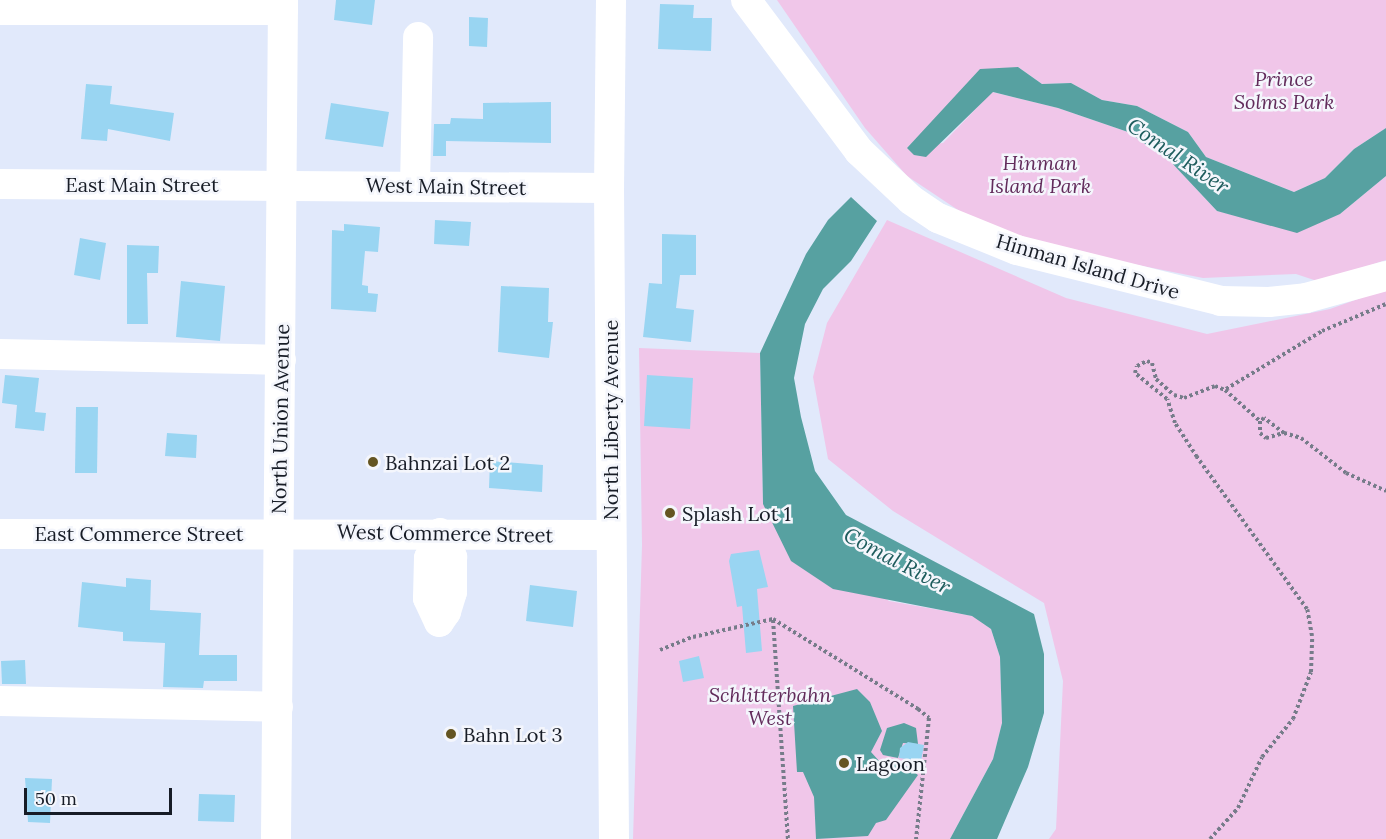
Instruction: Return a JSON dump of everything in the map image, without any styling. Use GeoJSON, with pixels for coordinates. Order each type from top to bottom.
{"type":"FeatureCollection","features":[{"type":"Feature","properties":{"kind":"street","name":"North Liberty Avenue"},"geometry":{"type":"LineString","coordinates":[[611,0],[609,188],[614,839]]}},
{"type":"Feature","properties":{"kind":"street","name":"Hinman Island Drive"},"geometry":{"type":"LineString","coordinates":[[746,0],[859,152],[911,200],[938,218],[1017,250],[1221,301],[1269,302],[1306,298],[1386,276]]}},
{"type":"Feature","properties":{"kind":"street"},"geometry":{"type":"LineString","coordinates":[[0,10],[61,5],[283,5]]}},
{"type":"Feature","properties":{"kind":"street","name":"North Union Avenue"},"geometry":{"type":"LineString","coordinates":[[276,839],[284,184],[283,5]]}},
{"type":"Feature","properties":{"kind":"street"},"geometry":{"type":"LineString","coordinates":[[415,186],[418,37]]}},
{"type":"Feature","properties":{"kind":"street","name":"East Main Street"},"geometry":{"type":"LineString","coordinates":[[0,184],[284,184]]}},
{"type":"Feature","properties":{"kind":"street","name":"West Main Street"},"geometry":{"type":"LineString","coordinates":[[284,184],[609,188]]}},
{"type":"Feature","properties":{"kind":"street"},"geometry":{"type":"LineString","coordinates":[[0,354],[281,360]]}},
{"type":"Feature","properties":{"kind":"street","name":"West Commerce Street"},"geometry":{"type":"LineString","coordinates":[[279,531],[611,535]]}},
{"type":"Feature","properties":{"kind":"street","name":"East Commerce Street"},"geometry":{"type":"LineString","coordinates":[[0,534],[279,531]]}},
{"type":"Feature","properties":{"kind":"street"},"geometry":{"type":"LineString","coordinates":[[0,701],[278,707]]}},
{"type":"Feature","properties":{"kind":"path"},"geometry":{"type":"LineString","coordinates":[[1225,390],[1322,331],[1386,304]]}},
{"type":"Feature","properties":{"kind":"path"},"geometry":{"type":"LineString","coordinates":[[1210,839],[1238,808],[1262,757],[1293,719],[1306,691],[1312,656],[1307,609],[1197,457],[1175,423],[1167,399],[1135,373],[1137,366],[1147,361],[1160,385],[1174,395],[1184,398],[1215,386],[1225,390],[1260,420],[1260,433],[1266,438],[1284,434]]}},
{"type":"Feature","properties":{"kind":"path"},"geometry":{"type":"LineString","coordinates":[[1260,420],[1264,418],[1284,434],[1310,442],[1347,472],[1386,491]]}},
{"type":"Feature","properties":{"kind":"path"},"geometry":{"type":"LineString","coordinates":[[773,619],[788,839]]}},
{"type":"Feature","properties":{"kind":"path"},"geometry":{"type":"LineString","coordinates":[[660,650],[693,637],[773,619],[929,718],[916,839]]}},
{"type":"Feature","properties":{"kind":"green space","name":"Prince Solms Park"},"geometry":{"type":"Polygon","coordinates":[[[777,0],[1386,0],[1386,128],[1354,149],[1325,178],[1294,192],[1206,157],[1188,132],[1137,106],[1102,100],[1071,83],[1042,84],[1018,67],[937,118],[907,148],[943,143],[992,92],[1058,108],[1128,132],[1170,161],[1217,211],[1246,218],[1340,214],[1386,176],[1386,260],[1320,282],[1296,274],[1203,278],[1037,245],[961,212],[907,176],[865,128],[777,0]]]}},
{"type":"Feature","properties":{"kind":"green space"},"geometry":{"type":"Polygon","coordinates":[[[887,220],[1066,298],[1207,334],[1330,309],[1386,289],[1386,839],[1049,839],[1056,829],[1063,681],[1044,603],[893,511],[828,459],[813,377],[827,323],[887,220]]]}},
{"type":"Feature","properties":{"kind":"green space","name":"Schlitterbahn West"},"geometry":{"type":"Polygon","coordinates":[[[639,348],[760,353],[763,504],[889,601],[973,616],[991,629],[1000,657],[1002,723],[993,759],[950,839],[633,839],[642,545],[639,348]]]}},
{"type":"Feature","properties":{"kind":"water","name":"Comal River"},"geometry":{"type":"Polygon","coordinates":[[[1018,67],[1042,84],[1071,83],[1102,100],[1137,106],[1188,132],[1206,157],[1294,192],[1325,178],[1354,149],[1386,128],[1386,176],[1340,214],[1297,233],[1217,211],[1170,161],[1128,132],[1058,108],[993,92],[926,157],[914,155],[907,148],[980,69],[1018,67]]]}},
{"type":"Feature","properties":{"kind":"water","name":"Comal River"},"geometry":{"type":"Polygon","coordinates":[[[851,197],[877,221],[851,261],[823,289],[805,324],[794,378],[801,417],[815,471],[846,515],[1034,614],[1044,654],[1044,713],[1028,767],[997,839],[950,839],[993,759],[1002,723],[1000,657],[991,629],[972,616],[833,589],[791,561],[763,504],[760,353],[806,254],[828,220],[851,197]]]}},
{"type":"Feature","properties":{"kind":"water","name":"Lagoon"},"geometry":{"type":"Polygon","coordinates":[[[857,689],[870,702],[882,731],[871,752],[880,762],[905,765],[918,775],[886,820],[876,823],[868,836],[816,839],[814,797],[803,772],[797,772],[793,706],[857,689]]]}},
{"type":"Feature","properties":{"kind":"water"},"geometry":{"type":"Polygon","coordinates":[[[904,723],[916,728],[918,744],[903,743],[898,758],[883,755],[880,750],[887,728],[904,723]]]}},
{"type":"Feature","properties":{"kind":"building"},"geometry":{"type":"Polygon","coordinates":[[[336,0],[375,0],[372,25],[334,20],[336,0]]]}},
{"type":"Feature","properties":{"kind":"building"},"geometry":{"type":"Polygon","coordinates":[[[660,4],[694,5],[693,18],[712,18],[711,51],[658,49],[660,4]]]}},
{"type":"Feature","properties":{"kind":"building"},"geometry":{"type":"Polygon","coordinates":[[[469,17],[488,18],[487,47],[469,46],[469,17]]]}},
{"type":"Feature","properties":{"kind":"building"},"geometry":{"type":"Polygon","coordinates":[[[86,84],[112,86],[110,104],[174,113],[170,141],[108,129],[107,141],[81,139],[86,84]]]}},
{"type":"Feature","properties":{"kind":"building"},"geometry":{"type":"Polygon","coordinates":[[[551,102],[551,143],[446,141],[446,156],[433,156],[434,124],[450,124],[451,118],[483,119],[483,103],[551,102]]]}},
{"type":"Feature","properties":{"kind":"building"},"geometry":{"type":"Polygon","coordinates":[[[331,103],[389,112],[383,147],[325,139],[331,103]]]}},
{"type":"Feature","properties":{"kind":"building"},"geometry":{"type":"Polygon","coordinates":[[[435,220],[471,222],[469,246],[434,244],[435,220]]]}},
{"type":"Feature","properties":{"kind":"building"},"geometry":{"type":"Polygon","coordinates":[[[344,224],[380,227],[378,252],[365,251],[362,285],[368,286],[368,293],[378,294],[376,312],[331,309],[332,230],[344,231],[344,224]]]}},
{"type":"Feature","properties":{"kind":"building"},"geometry":{"type":"Polygon","coordinates":[[[662,234],[696,235],[696,275],[680,275],[676,308],[694,310],[691,342],[643,337],[649,283],[662,284],[662,234]]]}},
{"type":"Feature","properties":{"kind":"building"},"geometry":{"type":"Polygon","coordinates":[[[80,238],[106,243],[100,280],[74,275],[80,238]]]}},
{"type":"Feature","properties":{"kind":"building"},"geometry":{"type":"Polygon","coordinates":[[[127,245],[159,246],[158,273],[147,273],[148,324],[127,324],[127,245]]]}},
{"type":"Feature","properties":{"kind":"building"},"geometry":{"type":"Polygon","coordinates":[[[181,281],[225,286],[220,341],[176,337],[181,281]]]}},
{"type":"Feature","properties":{"kind":"building"},"geometry":{"type":"Polygon","coordinates":[[[501,286],[549,288],[548,322],[553,322],[549,358],[498,352],[501,286]]]}},
{"type":"Feature","properties":{"kind":"building"},"geometry":{"type":"Polygon","coordinates":[[[5,375],[39,378],[35,412],[46,413],[44,431],[15,428],[17,405],[2,403],[5,375]]]}},
{"type":"Feature","properties":{"kind":"building"},"geometry":{"type":"Polygon","coordinates":[[[647,375],[693,378],[690,429],[644,426],[647,375]]]}},
{"type":"Feature","properties":{"kind":"building"},"geometry":{"type":"Polygon","coordinates":[[[76,407],[98,407],[97,473],[75,473],[76,407]]]}},
{"type":"Feature","properties":{"kind":"building"},"geometry":{"type":"Polygon","coordinates":[[[167,433],[197,435],[196,458],[165,456],[167,433]]]}},
{"type":"Feature","properties":{"kind":"building"},"geometry":{"type":"Polygon","coordinates":[[[490,461],[543,465],[542,492],[489,488],[490,461]]]}},
{"type":"Feature","properties":{"kind":"building"},"geometry":{"type":"Polygon","coordinates":[[[759,550],[768,587],[757,589],[762,651],[746,653],[742,606],[737,607],[729,561],[731,554],[759,550]]]}},
{"type":"Feature","properties":{"kind":"building"},"geometry":{"type":"Polygon","coordinates":[[[126,578],[151,580],[150,610],[201,613],[199,655],[237,655],[237,681],[204,681],[203,688],[163,687],[165,643],[123,641],[123,632],[78,627],[82,582],[126,587],[126,578]]]}},
{"type":"Feature","properties":{"kind":"building"},"geometry":{"type":"Polygon","coordinates":[[[530,585],[577,591],[573,627],[526,621],[530,585]]]}},
{"type":"Feature","properties":{"kind":"building"},"geometry":{"type":"Polygon","coordinates":[[[699,656],[704,678],[683,682],[679,661],[699,656]]]}},
{"type":"Feature","properties":{"kind":"building"},"geometry":{"type":"Polygon","coordinates":[[[25,660],[26,684],[2,684],[1,661],[25,660]]]}},
{"type":"Feature","properties":{"kind":"building"},"geometry":{"type":"Polygon","coordinates":[[[908,742],[924,745],[921,761],[899,758],[900,748],[908,742]]]}},
{"type":"Feature","properties":{"kind":"building"},"geometry":{"type":"Polygon","coordinates":[[[25,778],[52,779],[50,823],[28,822],[25,778]]]}},
{"type":"Feature","properties":{"kind":"building"},"geometry":{"type":"Polygon","coordinates":[[[199,794],[235,795],[234,822],[198,821],[199,794]]]}},
{"type":"Feature","properties":{"kind":"place","name":"Bahnzai Lot 2"},"geometry":{"type":"Point","coordinates":[373,462]}},
{"type":"Feature","properties":{"kind":"place","name":"Splash Lot 1"},"geometry":{"type":"Point","coordinates":[670,513]}},
{"type":"Feature","properties":{"kind":"place","name":"Bahn Lot 3"},"geometry":{"type":"Point","coordinates":[451,734]}},
{"type":"Feature","properties":{"kind":"place","name":"Lagoon"},"geometry":{"type":"Point","coordinates":[844,763]}},
{"type":"Feature","properties":{"kind":"park label","name":"Hinman Island Park"},"geometry":{"type":"Point","coordinates":[1040,174]}}]}
